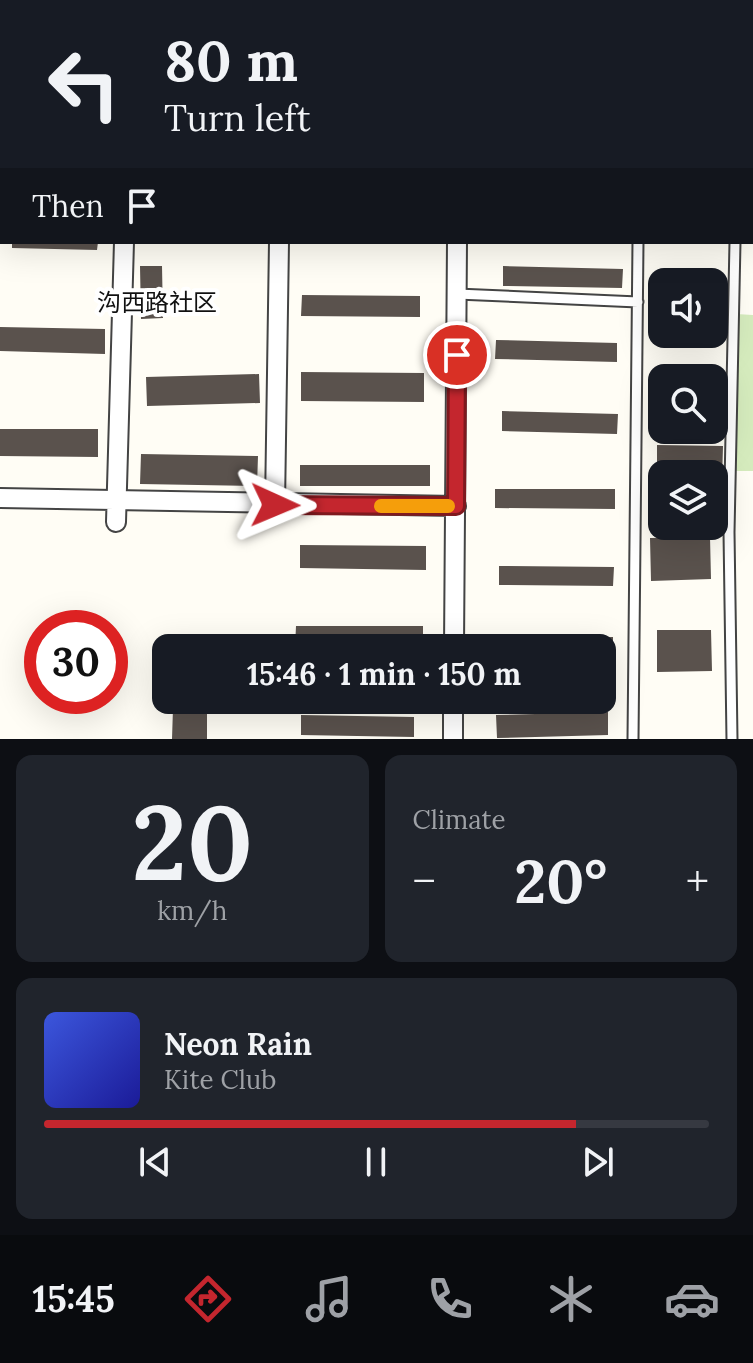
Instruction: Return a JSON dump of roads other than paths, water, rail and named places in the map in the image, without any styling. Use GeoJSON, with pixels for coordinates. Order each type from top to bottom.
{"type":"FeatureCollection","features":[{"type":"Feature","properties":{"kind":"street"},"geometry":{"type":"LineString","coordinates":[[116,522],[124,244]]}},
{"type":"Feature","properties":{"kind":"street"},"geometry":{"type":"LineString","coordinates":[[275,505],[279,244]]}},
{"type":"Feature","properties":{"kind":"street"},"geometry":{"type":"LineString","coordinates":[[454,634],[457,244]]}},
{"type":"Feature","properties":{"kind":"street"},"geometry":{"type":"LineString","coordinates":[[0,498],[456,506]]}},
{"type":"Feature","properties":{"kind":"street"},"geometry":{"type":"LineString","coordinates":[[453,714],[453,739]]}},
{"type":"Feature","properties":{"kind":"lane"},"geometry":{"type":"LineString","coordinates":[[633,739],[638,244]]}},
{"type":"Feature","properties":{"kind":"lane"},"geometry":{"type":"LineString","coordinates":[[732,739],[729,532],[735,244]]}},
{"type":"Feature","properties":{"kind":"lane"},"geometry":{"type":"LineString","coordinates":[[457,294],[638,302]]}},
{"type":"Feature","properties":{"kind":"district","name":"沟西路社区"},"geometry":{"type":"Point","coordinates":[157,303]}}]}
